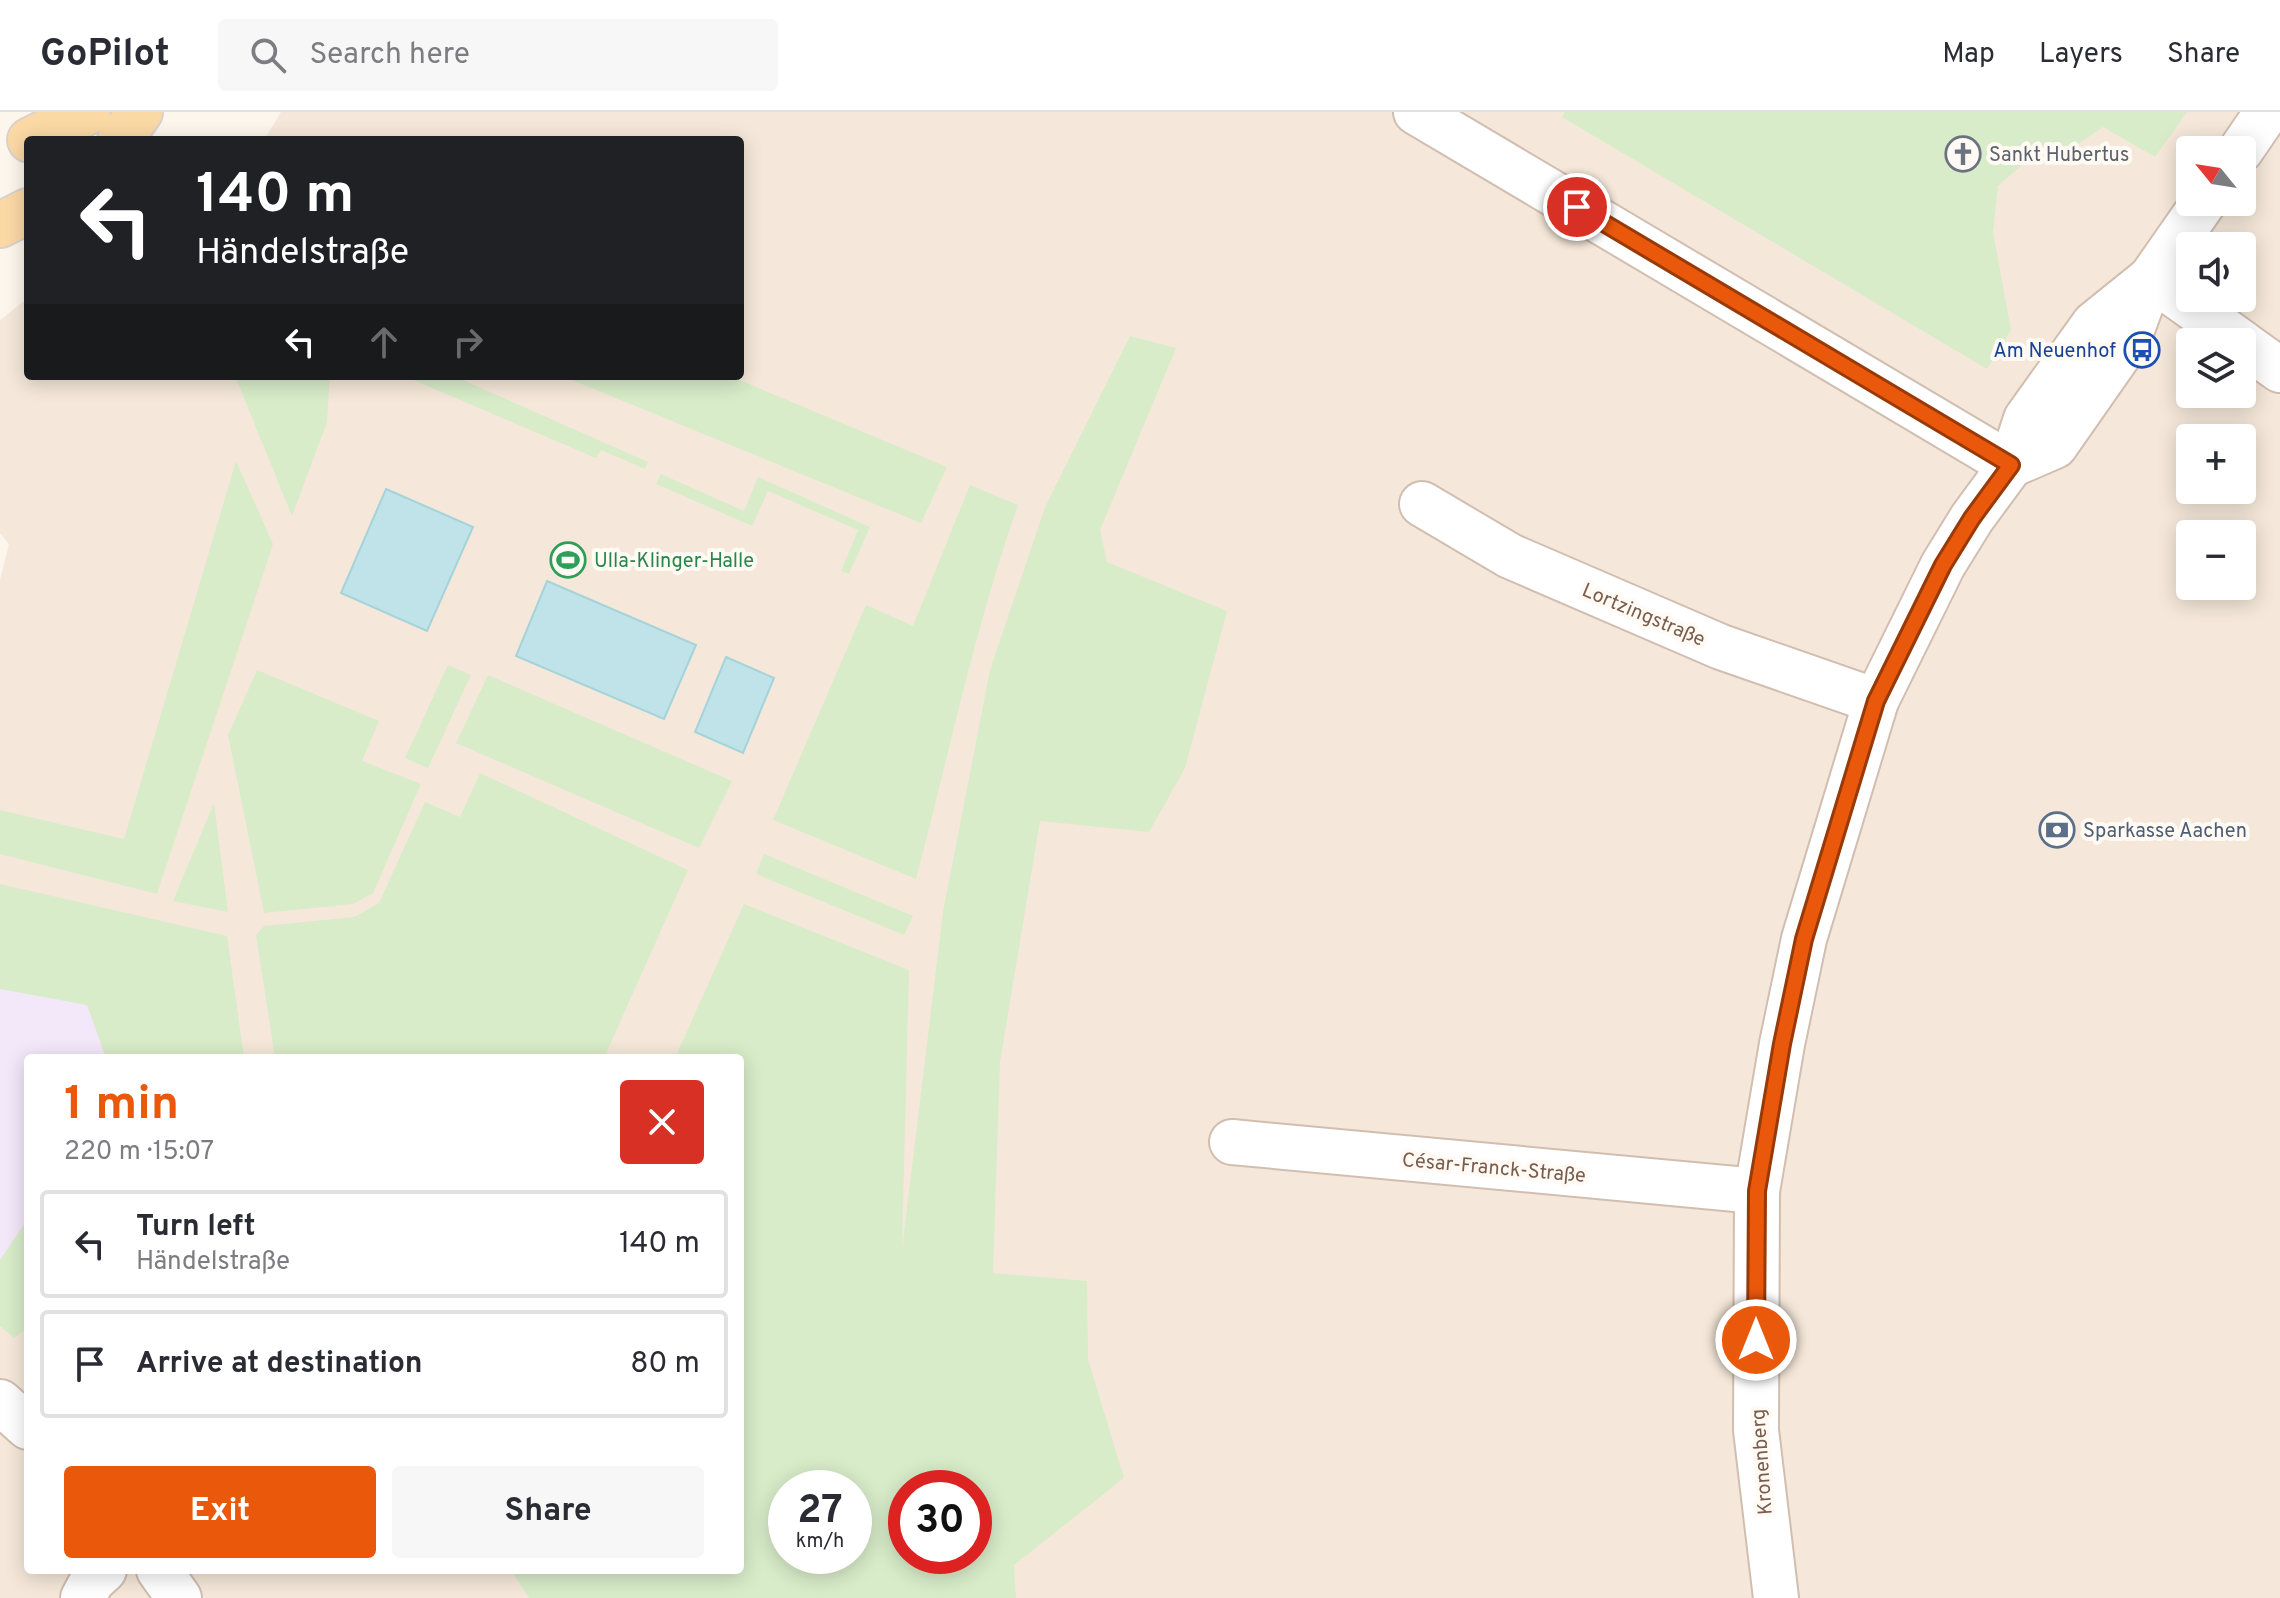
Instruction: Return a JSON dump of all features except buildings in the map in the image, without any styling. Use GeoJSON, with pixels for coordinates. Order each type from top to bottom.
{"type":"FeatureCollection","features":[{"type":"Feature","properties":{"kind":"main road"},"geometry":{"type":"LineString","coordinates":[[37,136],[88,112]]}},
{"type":"Feature","properties":{"kind":"main road"},"geometry":{"type":"LineString","coordinates":[[123,136],[140,112]]}},
{"type":"Feature","properties":{"kind":"main road"},"geometry":{"type":"LineString","coordinates":[[0,150],[24,142]]}},
{"type":"Feature","properties":{"kind":"street"},"geometry":{"type":"LineString","coordinates":[[1416,112],[2011,465]]}},
{"type":"Feature","properties":{"kind":"street"},"geometry":{"type":"LineString","coordinates":[[2251,136],[2267,112]]}},
{"type":"Feature","properties":{"kind":"street","name":"Kronenberg"},"geometry":{"type":"LineString","coordinates":[[1776,1598],[1756,1430],[1757,1191],[1797,967],[1876,701],[1943,565],[1972,518],[2011,465],[2026,419],[2094,324],[2151,278],[2194,216]]}},
{"type":"Feature","properties":{"kind":"street"},"geometry":{"type":"LineString","coordinates":[[2151,278],[2221,328]]}},
{"type":"Feature","properties":{"kind":"street"},"geometry":{"type":"LineString","coordinates":[[2256,353],[2280,370]]}},
{"type":"Feature","properties":{"kind":"street","name":"Lortzingstraße"},"geometry":{"type":"LineString","coordinates":[[1422,504],[1510,556],[1721,647],[1876,701]]}},
{"type":"Feature","properties":{"kind":"street","name":"César-Franck-Straße"},"geometry":{"type":"LineString","coordinates":[[1232,1142],[1757,1191]]}},
{"type":"Feature","properties":{"kind":"street"},"geometry":{"type":"LineString","coordinates":[[0,1402],[24,1423]]}},
{"type":"Feature","properties":{"kind":"street"},"geometry":{"type":"LineString","coordinates":[[83,1598],[100,1574]]}},
{"type":"Feature","properties":{"kind":"street"},"geometry":{"type":"LineString","coordinates":[[162,1574],[179,1598]]}},
{"type":"Feature","properties":{"kind":"shaded area"},"geometry":{"type":"Polygon","coordinates":[[[281,112],[2280,112],[2280,1598],[0,1598],[0,580],[9,544],[0,533],[0,320],[24,301],[24,380],[744,380],[744,136],[265,136],[281,112]]]}},
{"type":"Feature","properties":{"kind":"shaded area"},"geometry":{"type":"Polygon","coordinates":[[[0,885],[220,1054],[24,1054],[24,1286],[0,1314],[0,885]]]}},
{"type":"Feature","properties":{"kind":"green space"},"geometry":{"type":"Polygon","coordinates":[[[1565,112],[2187,112],[2155,157],[2103,127],[2071,149],[2029,159],[1998,186],[1993,232],[2011,330],[1987,369],[1562,117],[1565,112]]]}},
{"type":"Feature","properties":{"kind":"green space"},"geometry":{"type":"Polygon","coordinates":[[[1130,336],[1176,348],[1100,530],[1107,562],[1227,611],[1185,768],[1149,832],[1040,821],[1000,1062],[993,1273],[1087,1281],[1088,1359],[1124,1478],[1014,1565],[1016,1598],[529,1598],[514,1574],[744,1574],[744,1054],[677,1054],[744,904],[909,970],[902,1249],[943,912],[990,670],[1045,507],[1130,336]]]}},
{"type":"Feature","properties":{"kind":"green space"},"geometry":{"type":"Polygon","coordinates":[[[237,380],[330,380],[327,422],[292,516],[237,380]]]}},
{"type":"Feature","properties":{"kind":"green space"},"geometry":{"type":"Polygon","coordinates":[[[413,380],[463,380],[648,462],[645,469],[601,450],[596,458],[413,380]]]}},
{"type":"Feature","properties":{"kind":"green space"},"geometry":{"type":"Polygon","coordinates":[[[572,380],[740,380],[947,467],[921,523],[572,380]]]}},
{"type":"Feature","properties":{"kind":"green space"},"geometry":{"type":"Polygon","coordinates":[[[236,461],[273,544],[157,894],[0,854],[0,810],[124,839],[236,461]]]}},
{"type":"Feature","properties":{"kind":"green space"},"geometry":{"type":"Polygon","coordinates":[[[661,474],[744,511],[758,477],[870,527],[849,574],[841,571],[858,530],[768,491],[752,526],[656,484],[661,474]]]}},
{"type":"Feature","properties":{"kind":"green space"},"geometry":{"type":"Polygon","coordinates":[[[970,485],[1018,505],[976,644],[916,879],[773,820],[866,605],[913,626],[970,485]]]}},
{"type":"Feature","properties":{"kind":"green space"},"geometry":{"type":"Polygon","coordinates":[[[448,665],[471,675],[428,768],[405,758],[448,665]]]}},
{"type":"Feature","properties":{"kind":"green space"},"geometry":{"type":"Polygon","coordinates":[[[257,670],[379,721],[362,761],[421,784],[373,893],[353,904],[264,913],[228,735],[257,670]]]}},
{"type":"Feature","properties":{"kind":"green space"},"geometry":{"type":"Polygon","coordinates":[[[488,675],[732,781],[699,848],[456,743],[488,675]]]}},
{"type":"Feature","properties":{"kind":"green space"},"geometry":{"type":"Polygon","coordinates":[[[480,773],[688,870],[606,1054],[274,1054],[256,935],[264,926],[354,917],[379,903],[425,802],[460,817],[480,773]]]}},
{"type":"Feature","properties":{"kind":"green space"},"geometry":{"type":"Polygon","coordinates":[[[214,803],[228,912],[173,901],[214,803]]]}},
{"type":"Feature","properties":{"kind":"green space"},"geometry":{"type":"Polygon","coordinates":[[[764,854],[913,916],[904,935],[756,874],[764,854]]]}},
{"type":"Feature","properties":{"kind":"green space"},"geometry":{"type":"Polygon","coordinates":[[[0,884],[227,936],[243,1054],[105,1054],[87,1005],[0,989],[0,884]]]}},
{"type":"Feature","properties":{"kind":"green space"},"geometry":{"type":"Polygon","coordinates":[[[24,1225],[24,1330],[14,1338],[0,1326],[0,1260],[24,1225]]]}},
{"type":"Feature","properties":{"kind":"water"},"geometry":{"type":"Polygon","coordinates":[[[386,489],[473,527],[427,631],[341,593],[386,489]]]}},
{"type":"Feature","properties":{"kind":"water"},"geometry":{"type":"Polygon","coordinates":[[[547,581],[696,645],[664,719],[516,656],[547,581]]]}},
{"type":"Feature","properties":{"kind":"water"},"geometry":{"type":"Polygon","coordinates":[[[726,657],[774,678],[743,753],[695,732],[726,657]]]}},
{"type":"Feature","properties":{"kind":"place","name":"Sankt Hubertus"},"geometry":{"type":"Point","coordinates":[1963,154]}},
{"type":"Feature","properties":{"kind":"place","name":"Am Neuenhof"},"geometry":{"type":"Point","coordinates":[2142,350]}},
{"type":"Feature","properties":{"kind":"place","name":"Ulla-Klinger-Halle"},"geometry":{"type":"Point","coordinates":[568,560]}},
{"type":"Feature","properties":{"kind":"place","name":"Sparkasse Aachen"},"geometry":{"type":"Point","coordinates":[2057,830]}},
{"type":"Feature","properties":{"kind":"route"},"geometry":{"type":"LineString","coordinates":[[1577,207],[2011,465],[1972,518],[1943,565],[1876,701],[1804,939],[1757,1191],[1756,1340]]}}]}
